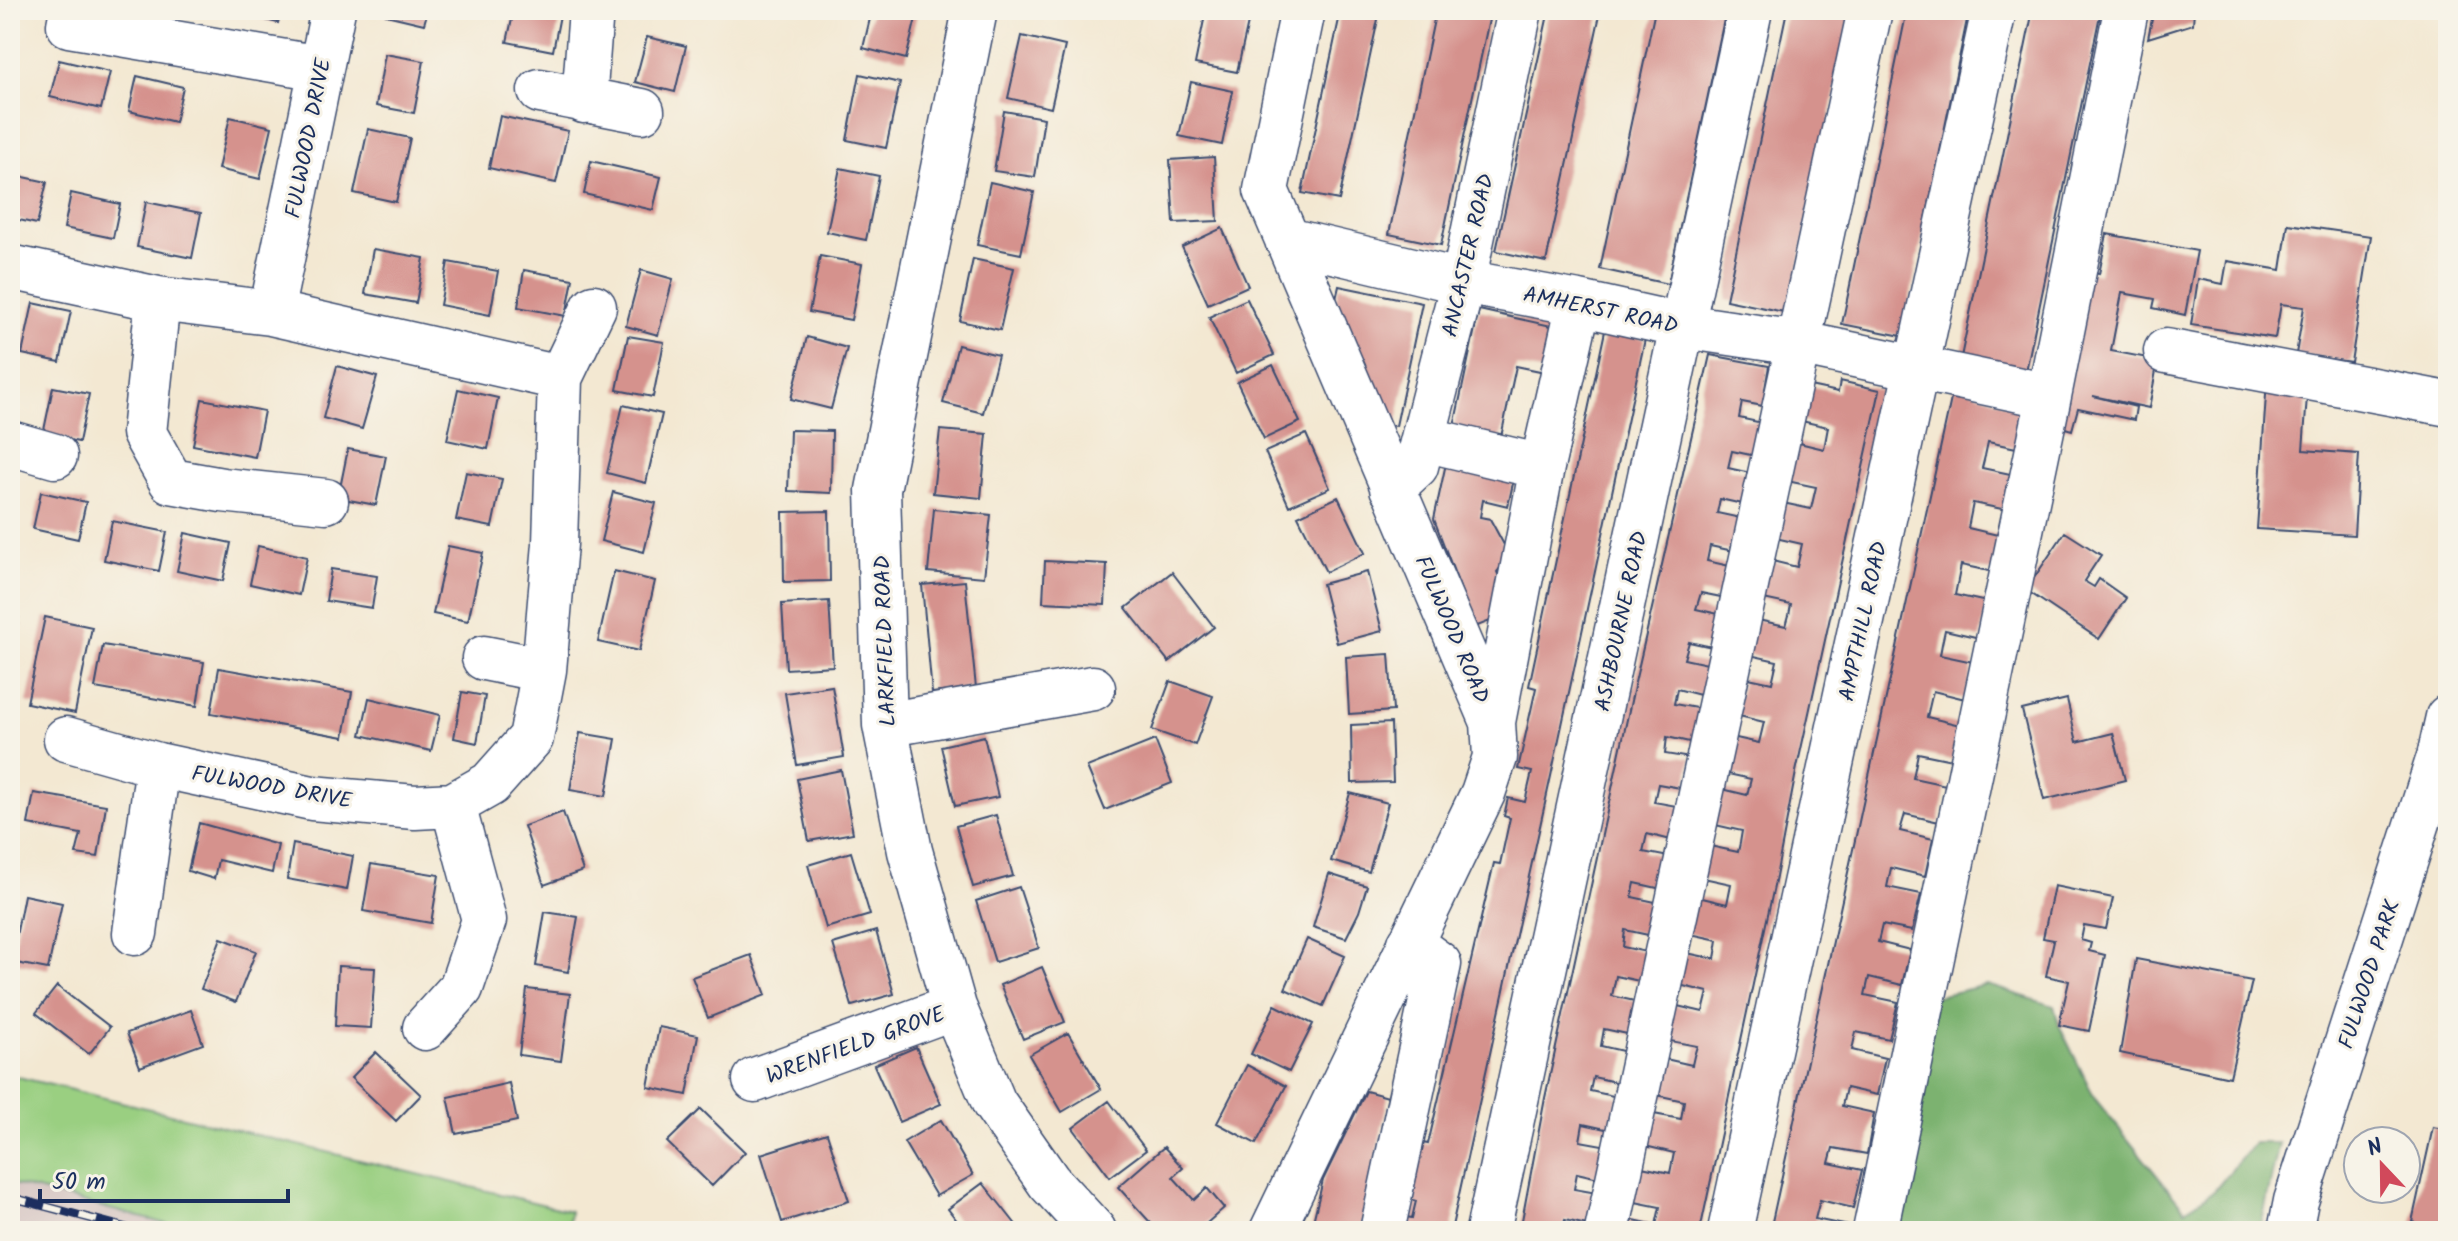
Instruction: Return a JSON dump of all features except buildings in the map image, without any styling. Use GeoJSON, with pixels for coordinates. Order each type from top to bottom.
{"type":"FeatureCollection","features":[{"type":"Feature","properties":{"kind":"street"},"geometry":{"type":"LineString","coordinates":[[72,10],[69,25],[320,68]]}},
{"type":"Feature","properties":{"kind":"street","name":"FULWOOD DRIVE"},"geometry":{"type":"LineString","coordinates":[[271,313],[333,10]]}},
{"type":"Feature","properties":{"kind":"street"},"geometry":{"type":"LineString","coordinates":[[584,101],[591,10]]}},
{"type":"Feature","properties":{"kind":"street","name":"LARKFIELD ROAD"},"geometry":{"type":"LineString","coordinates":[[975,10],[878,490],[885,725],[910,851],[954,1007],[994,1103],[1049,1182],[1094,1231]]}},
{"type":"Feature","properties":{"kind":"street","name":"FULWOOD ROAD"},"geometry":{"type":"LineString","coordinates":[[1278,1230],[1483,793],[1495,757],[1493,722],[1266,190],[1303,10]]}},
{"type":"Feature","properties":{"kind":"street","name":"ANCASTER ROAD"},"geometry":{"type":"LineString","coordinates":[[1392,488],[1416,466],[1424,439],[1463,282],[1520,10]]}},
{"type":"Feature","properties":{"kind":"street","name":"ASHBOURNE ROAD"},"geometry":{"type":"LineString","coordinates":[[1488,1231],[1750,10]]}},
{"type":"Feature","properties":{"kind":"street"},"geometry":{"type":"LineString","coordinates":[[1607,1231],[1870,10]]}},
{"type":"Feature","properties":{"kind":"street","name":"AMPTHILL ROAD"},"geometry":{"type":"LineString","coordinates":[[1730,1231],[1994,10]]}},
{"type":"Feature","properties":{"kind":"street"},"geometry":{"type":"LineString","coordinates":[[1875,1231],[2126,10]]}},
{"type":"Feature","properties":{"kind":"street"},"geometry":{"type":"LineString","coordinates":[[540,91],[642,111]]}},
{"type":"Feature","properties":{"kind":"street","name":"AMHERST ROAD"},"geometry":{"type":"LineString","coordinates":[[1287,240],[1463,282],[1683,326],[1798,343],[2049,396]]}},
{"type":"Feature","properties":{"kind":"street"},"geometry":{"type":"LineString","coordinates":[[10,267],[158,299],[271,313],[560,378]]}},
{"type":"Feature","properties":{"kind":"street"},"geometry":{"type":"LineString","coordinates":[[158,299],[144,433],[171,481],[326,501]]}},
{"type":"Feature","properties":{"kind":"street"},"geometry":{"type":"LineString","coordinates":[[1493,722],[1542,467],[1579,303]]}},
{"type":"Feature","properties":{"kind":"street","name":"FULWOOD DRIVE"},"geometry":{"type":"LineString","coordinates":[[66,739],[158,765],[312,798],[415,807],[453,805],[490,784],[531,738],[544,670],[555,544],[560,378],[594,307]]}},
{"type":"Feature","properties":{"kind":"street"},"geometry":{"type":"LineString","coordinates":[[2166,351],[2448,404]]}},
{"type":"Feature","properties":{"kind":"street"},"geometry":{"type":"LineString","coordinates":[[1424,439],[1542,467]]}},
{"type":"Feature","properties":{"kind":"street"},"geometry":{"type":"LineString","coordinates":[[10,443],[55,456]]}},
{"type":"Feature","properties":{"kind":"street"},"geometry":{"type":"LineString","coordinates":[[484,658],[544,670]]}},
{"type":"Feature","properties":{"kind":"street"},"geometry":{"type":"LineString","coordinates":[[885,725],[1093,688]]}},
{"type":"Feature","properties":{"kind":"street","name":"FULWOOD PARK"},"geometry":{"type":"LineString","coordinates":[[2290,1231],[2296,1201],[2436,804],[2439,757],[2448,717]]}},
{"type":"Feature","properties":{"kind":"street"},"geometry":{"type":"LineString","coordinates":[[135,933],[158,765]]}},
{"type":"Feature","properties":{"kind":"street"},"geometry":{"type":"LineString","coordinates":[[425,1028],[461,988],[484,920],[453,805]]}},
{"type":"Feature","properties":{"kind":"street"},"geometry":{"type":"LineString","coordinates":[[1382,1231],[1439,964],[1410,943]]}},
{"type":"Feature","properties":{"kind":"street","name":"WRENFIELD GROVE"},"geometry":{"type":"LineString","coordinates":[[755,1080],[954,1007]]}},
{"type":"Feature","properties":{"kind":"shaded area"},"geometry":{"type":"Polygon","coordinates":[[[10,1183],[192,1231],[10,1231],[10,1183]]]}},
{"type":"Feature","properties":{"kind":"green space"},"geometry":{"type":"Polygon","coordinates":[[[1987,985],[2054,1006],[2059,1025],[2095,1099],[2185,1210],[2214,1191],[2254,1143],[2279,1143],[2260,1231],[1878,1231],[1928,998],[1987,985]]]}},
{"type":"Feature","properties":{"kind":"green space"},"geometry":{"type":"Polygon","coordinates":[[[10,1075],[570,1211],[568,1231],[193,1231],[10,1183],[10,1075]]]}},
{"type":"Feature","properties":{"kind":"railway"},"geometry":{"type":"LineString","coordinates":[[10,1197],[138,1231]]}},
{"type":"Feature","properties":{"kind":"railway"},"geometry":{"type":"LineString","coordinates":[[10,1222],[44,1231]]}}]}
